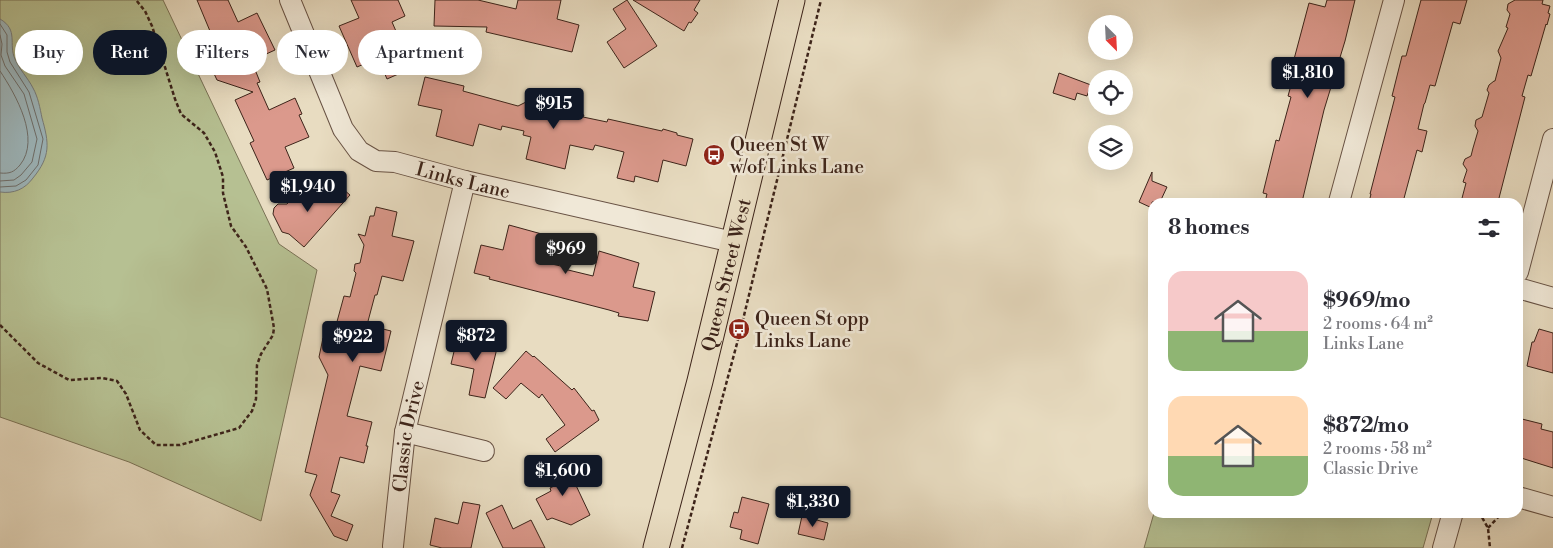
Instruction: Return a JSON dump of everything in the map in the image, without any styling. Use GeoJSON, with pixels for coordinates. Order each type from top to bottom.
{"type":"FeatureCollection","features":[{"type":"Feature","properties":{"kind":"main road","name":"Queen Street West"},"geometry":{"type":"LineString","coordinates":[[656,548],[700,381],[792,0]]}},
{"type":"Feature","properties":{"kind":"street","name":"Links Lane"},"geometry":{"type":"LineString","coordinates":[[290,0],[344,129],[359,151],[376,161],[395,162],[466,181],[733,242]]}},
{"type":"Feature","properties":{"kind":"street"},"geometry":{"type":"LineString","coordinates":[[1340,198],[1394,0]]}},
{"type":"Feature","properties":{"kind":"street"},"geometry":{"type":"LineString","coordinates":[[1523,253],[1553,139]]}},
{"type":"Feature","properties":{"kind":"street","name":"Classic Drive"},"geometry":{"type":"LineString","coordinates":[[393,546],[405,432],[466,181]]}},
{"type":"Feature","properties":{"kind":"street"},"geometry":{"type":"LineString","coordinates":[[1523,289],[1553,298]]}},
{"type":"Feature","properties":{"kind":"street"},"geometry":{"type":"LineString","coordinates":[[405,432],[484,451]]}},
{"type":"Feature","properties":{"kind":"street"},"geometry":{"type":"LineString","coordinates":[[1523,498],[1553,507]]}},
{"type":"Feature","properties":{"kind":"street"},"geometry":{"type":"LineString","coordinates":[[1443,548],[1450,518]]}},
{"type":"Feature","properties":{"kind":"path"},"geometry":{"type":"LineString","coordinates":[[0,325],[38,363],[69,380],[102,378],[117,381],[126,394],[140,430],[156,445],[180,445],[239,428],[252,411],[256,399],[257,365],[273,334],[273,319],[268,289],[246,246],[231,226],[223,193],[223,177],[215,152],[204,133],[181,114],[152,26],[145,11],[136,0]]}},
{"type":"Feature","properties":{"kind":"path"},"geometry":{"type":"LineString","coordinates":[[682,548],[741,326],[820,0]]}},
{"type":"Feature","properties":{"kind":"path"},"geometry":{"type":"LineString","coordinates":[[1482,518],[1488,528],[1490,548]]}},
{"type":"Feature","properties":{"kind":"path"},"geometry":{"type":"LineString","coordinates":[[1488,528],[1497,518]]}},
{"type":"Feature","properties":{"kind":"green space"},"geometry":{"type":"Polygon","coordinates":[[[0,0],[163,0],[177,30],[177,75],[199,75],[279,244],[317,270],[261,521],[129,462],[0,417],[0,0]]]}},
{"type":"Feature","properties":{"kind":"green space"},"geometry":{"type":"Polygon","coordinates":[[[1152,518],[1432,518],[1423,548],[1144,548],[1152,518]]]}},
{"type":"Feature","properties":{"kind":"water"},"geometry":{"type":"Polygon","coordinates":[[[0,19],[6,23],[11,33],[15,59],[15,75],[25,75],[39,103],[47,149],[43,163],[30,182],[19,190],[0,192],[0,19]]]}},
{"type":"Feature","properties":{"kind":"building"},"geometry":{"type":"Polygon","coordinates":[[[197,0],[228,0],[238,22],[257,13],[265,30],[210,30],[197,0]]]}},
{"type":"Feature","properties":{"kind":"building"},"geometry":{"type":"Polygon","coordinates":[[[351,0],[398,0],[405,16],[392,22],[395,30],[358,30],[357,67],[348,46],[348,30],[341,30],[339,26],[359,18],[351,0]]]}},
{"type":"Feature","properties":{"kind":"building"},"geometry":{"type":"Polygon","coordinates":[[[435,0],[478,0],[516,9],[518,0],[561,0],[557,19],[579,25],[572,52],[486,32],[487,27],[434,26],[435,0]]]}},
{"type":"Feature","properties":{"kind":"building"},"geometry":{"type":"Polygon","coordinates":[[[627,0],[657,46],[624,68],[607,42],[626,29],[613,9],[627,0]]]}},
{"type":"Feature","properties":{"kind":"building"},"geometry":{"type":"Polygon","coordinates":[[[633,0],[700,0],[694,10],[698,13],[691,23],[689,22],[684,31],[633,0]]]}},
{"type":"Feature","properties":{"kind":"building"},"geometry":{"type":"Polygon","coordinates":[[[1327,0],[1355,0],[1324,110],[1303,198],[1266,198],[1267,194],[1263,193],[1276,140],[1279,141],[1291,97],[1288,96],[1297,64],[1293,63],[1309,3],[1325,7],[1327,0]]]}},
{"type":"Feature","properties":{"kind":"building"},"geometry":{"type":"Polygon","coordinates":[[[1421,0],[1467,0],[1460,24],[1453,22],[1435,86],[1430,85],[1418,129],[1427,131],[1422,152],[1417,150],[1404,198],[1370,198],[1395,97],[1392,96],[1402,56],[1406,56],[1421,0]]]}},
{"type":"Feature","properties":{"kind":"building"},"geometry":{"type":"Polygon","coordinates":[[[1515,0],[1543,0],[1542,4],[1550,6],[1548,13],[1550,14],[1531,76],[1528,75],[1522,96],[1525,97],[1499,198],[1462,198],[1466,183],[1463,182],[1467,170],[1463,164],[1465,159],[1471,156],[1478,131],[1475,126],[1476,120],[1482,117],[1489,93],[1487,90],[1489,85],[1495,81],[1501,58],[1498,51],[1508,28],[1506,27],[1510,14],[1507,10],[1508,4],[1515,0]]]}},
{"type":"Feature","properties":{"kind":"building"},"geometry":{"type":"Polygon","coordinates":[[[267,34],[275,50],[267,54],[267,34]]]}},
{"type":"Feature","properties":{"kind":"building"},"geometry":{"type":"Polygon","coordinates":[[[1059,73],[1088,84],[1087,96],[1077,93],[1075,100],[1053,93],[1059,73]]]}},
{"type":"Feature","properties":{"kind":"building"},"geometry":{"type":"Polygon","coordinates":[[[215,75],[257,75],[260,82],[257,83],[269,110],[295,98],[302,114],[299,115],[309,137],[285,147],[294,168],[267,180],[250,143],[254,141],[235,100],[253,92],[217,80],[215,75]]]}},
{"type":"Feature","properties":{"kind":"building"},"geometry":{"type":"Polygon","coordinates":[[[385,75],[396,75],[387,79],[385,75]]]}},
{"type":"Feature","properties":{"kind":"building"},"geometry":{"type":"Polygon","coordinates":[[[425,77],[464,86],[463,91],[518,106],[538,96],[557,100],[555,109],[584,115],[583,117],[607,122],[608,119],[677,133],[677,135],[693,139],[686,166],[663,160],[658,182],[635,176],[634,182],[617,178],[624,152],[595,145],[593,150],[570,145],[565,169],[526,159],[531,137],[523,135],[524,131],[502,126],[501,130],[479,124],[473,146],[436,136],[442,110],[418,105],[425,77]]]}},
{"type":"Feature","properties":{"kind":"building"},"geometry":{"type":"Polygon","coordinates":[[[1152,172],[1152,181],[1167,187],[1162,198],[1148,198],[1148,206],[1139,202],[1152,172]]]}},
{"type":"Feature","properties":{"kind":"building"},"geometry":{"type":"Polygon","coordinates":[[[337,184],[350,195],[304,247],[289,234],[282,232],[273,214],[274,208],[278,204],[287,204],[303,185],[321,201],[337,184]]]}},
{"type":"Feature","properties":{"kind":"building"},"geometry":{"type":"Polygon","coordinates":[[[376,207],[397,212],[392,236],[414,241],[403,281],[382,276],[367,325],[391,331],[381,371],[360,366],[347,416],[372,422],[364,463],[340,457],[331,492],[340,495],[331,516],[353,525],[347,541],[334,536],[310,495],[317,475],[305,472],[328,375],[319,357],[323,338],[332,340],[344,296],[350,297],[356,273],[354,271],[355,264],[360,263],[364,245],[358,234],[365,236],[370,216],[374,216],[376,207]]]}},
{"type":"Feature","properties":{"kind":"building"},"geometry":{"type":"Polygon","coordinates":[[[509,225],[549,236],[543,262],[565,267],[564,269],[593,276],[599,251],[639,263],[633,287],[655,292],[648,321],[618,316],[619,313],[609,310],[489,279],[490,277],[474,273],[481,245],[503,250],[509,225]]]}},
{"type":"Feature","properties":{"kind":"building"},"geometry":{"type":"Polygon","coordinates":[[[1539,329],[1553,333],[1553,373],[1527,366],[1532,342],[1534,342],[1539,329]]]}},
{"type":"Feature","properties":{"kind":"building"},"geometry":{"type":"Polygon","coordinates":[[[458,335],[498,344],[485,398],[469,395],[474,369],[451,364],[458,335]]]}},
{"type":"Feature","properties":{"kind":"building"},"geometry":{"type":"Polygon","coordinates":[[[526,351],[572,390],[574,388],[592,411],[594,410],[599,420],[555,452],[546,439],[565,425],[542,394],[539,398],[521,383],[506,399],[493,388],[526,351]]]}},
{"type":"Feature","properties":{"kind":"building"},"geometry":{"type":"Polygon","coordinates":[[[1523,419],[1542,424],[1541,429],[1553,432],[1553,468],[1523,459],[1523,419]]]}},
{"type":"Feature","properties":{"kind":"building"},"geometry":{"type":"Polygon","coordinates":[[[563,458],[590,515],[571,525],[552,518],[547,520],[536,499],[551,491],[550,488],[556,485],[547,466],[563,458]]]}},
{"type":"Feature","properties":{"kind":"building"},"geometry":{"type":"Polygon","coordinates":[[[742,497],[769,504],[758,544],[740,539],[742,530],[730,527],[734,512],[738,513],[742,497]]]}},
{"type":"Feature","properties":{"kind":"building"},"geometry":{"type":"Polygon","coordinates":[[[463,502],[480,505],[471,548],[442,548],[430,545],[435,518],[458,524],[463,502]]]}},
{"type":"Feature","properties":{"kind":"building"},"geometry":{"type":"Polygon","coordinates":[[[502,505],[513,529],[531,520],[545,548],[503,548],[486,513],[502,505]]]}},
{"type":"Feature","properties":{"kind":"building"},"geometry":{"type":"Polygon","coordinates":[[[802,516],[828,523],[824,540],[798,534],[802,516]]]}},
{"type":"Feature","properties":{"kind":"place","name":"Queen St W w/of Links Lane"},"geometry":{"type":"Point","coordinates":[714,155]}},
{"type":"Feature","properties":{"kind":"place","name":"Queen St opp Links Lane"},"geometry":{"type":"Point","coordinates":[739,329]}}]}
